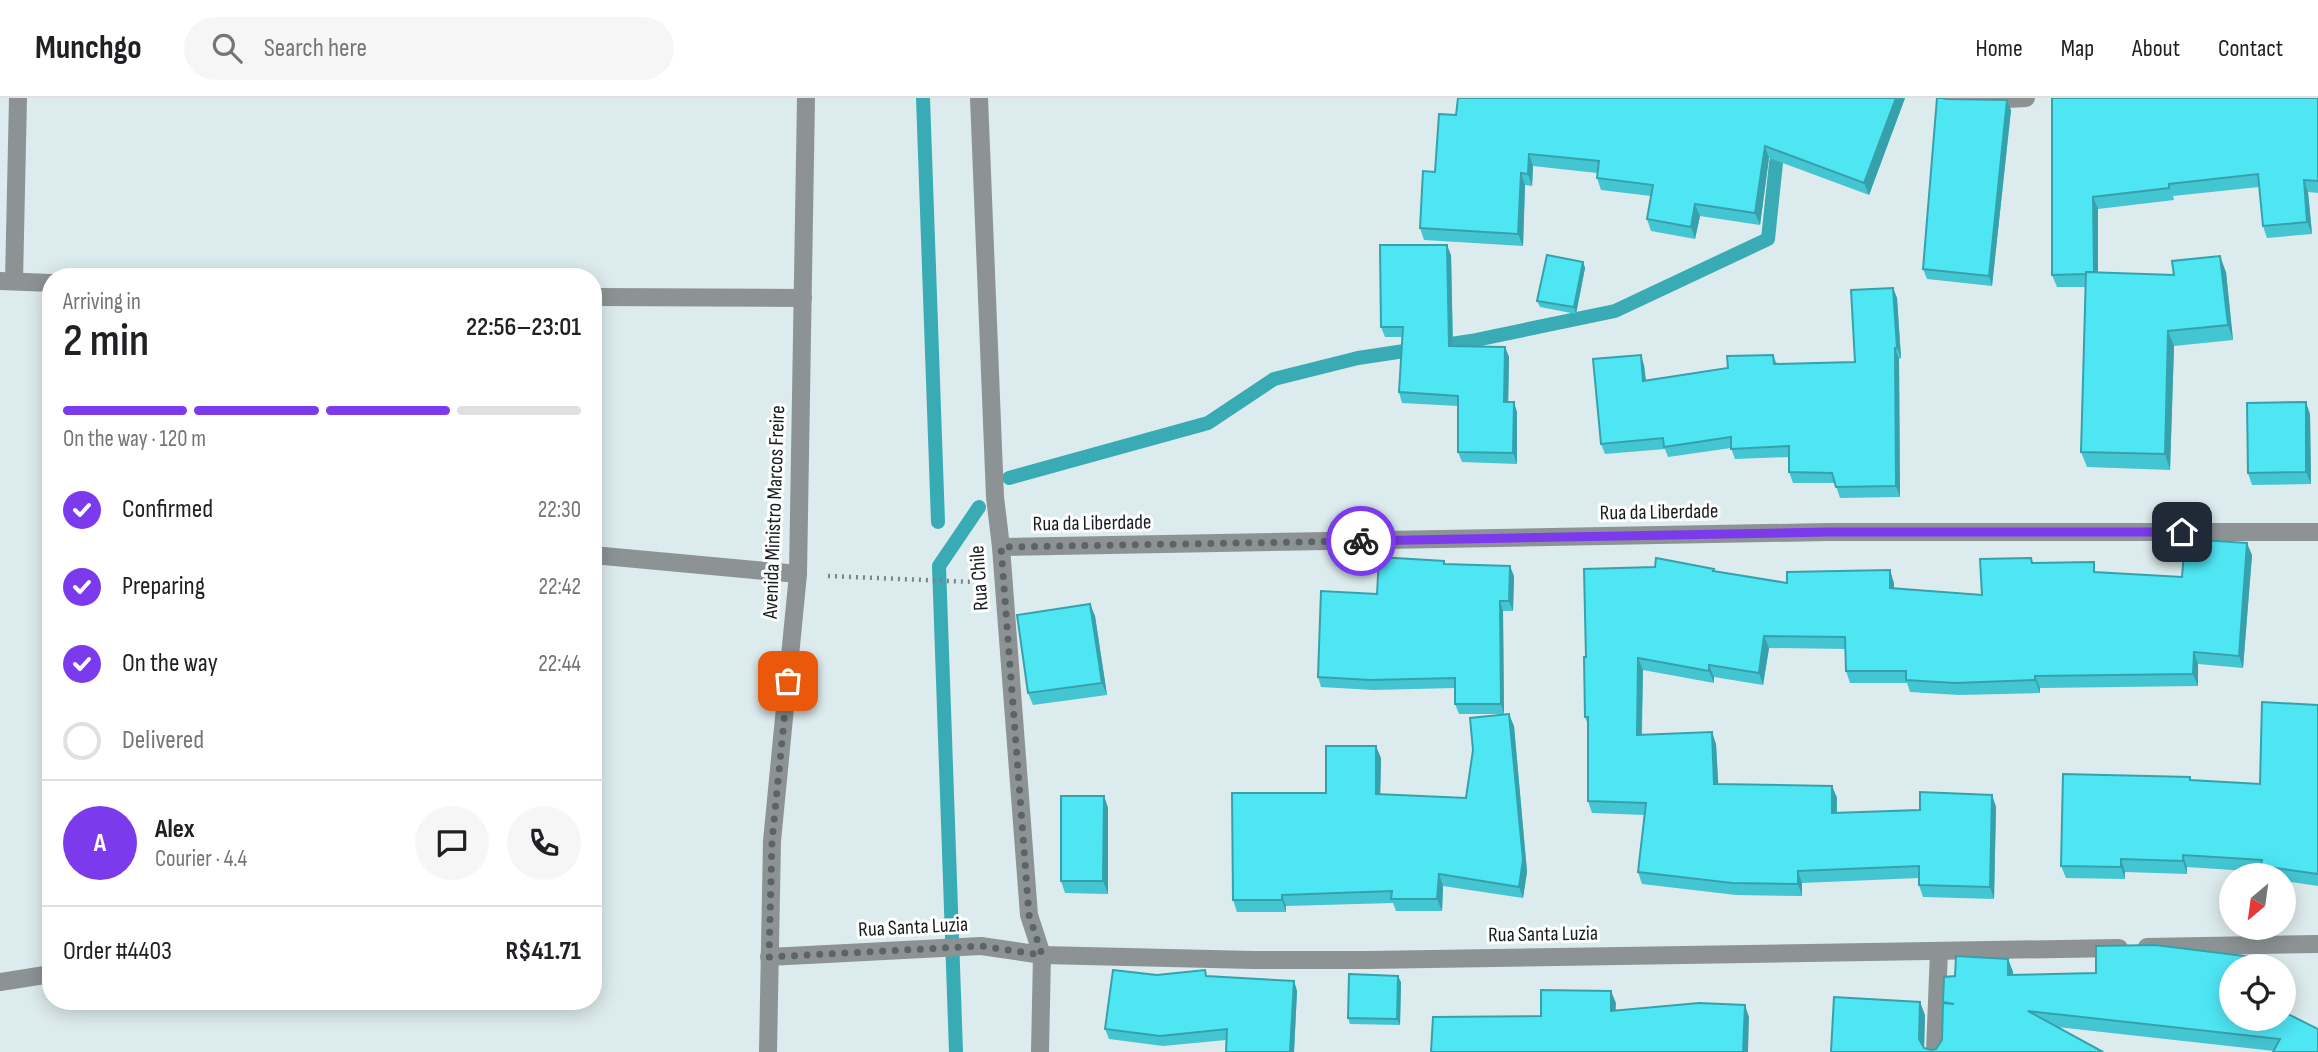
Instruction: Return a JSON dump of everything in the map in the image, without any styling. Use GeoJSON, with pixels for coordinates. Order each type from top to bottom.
{"type":"FeatureCollection","features":[{"type":"Feature","properties":{"kind":"street"},"geometry":{"type":"LineString","coordinates":[[18,98],[7,281],[42,283]]}},
{"type":"Feature","properties":{"kind":"street","name":"Avenida Ministro Marcos Freire"},"geometry":{"type":"LineString","coordinates":[[768,1052],[772,841],[798,574],[806,98]]}},
{"type":"Feature","properties":{"kind":"street","name":"Rua Chile"},"geometry":{"type":"LineString","coordinates":[[979,98],[995,496],[1029,915],[1042,955],[1040,1052]]}},
{"type":"Feature","properties":{"kind":"street"},"geometry":{"type":"LineString","coordinates":[[1950,98],[2026,98]]}},
{"type":"Feature","properties":{"kind":"street"},"geometry":{"type":"LineString","coordinates":[[602,297],[803,298]]}},
{"type":"Feature","properties":{"kind":"street","name":"Rua da Liberdade"},"geometry":{"type":"LineString","coordinates":[[1001,547],[1828,532],[2318,532]]}},
{"type":"Feature","properties":{"kind":"street"},"geometry":{"type":"LineString","coordinates":[[602,556],[798,574]]}},
{"type":"Feature","properties":{"kind":"street","name":"Rua Santa Luzia"},"geometry":{"type":"LineString","coordinates":[[769,957],[981,946],[1042,955],[1368,960],[2318,944]]}},
{"type":"Feature","properties":{"kind":"street"},"geometry":{"type":"LineString","coordinates":[[1935,1052],[1939,951]]}},
{"type":"Feature","properties":{"kind":"street"},"geometry":{"type":"LineString","coordinates":[[0,982],[42,975]]}},
{"type":"Feature","properties":{"kind":"path"},"geometry":{"type":"LineString","coordinates":[[798,574],[1002,583]]}},
{"type":"Feature","properties":{"kind":"building"},"geometry":{"type":"Polygon","coordinates":[[[1458,98],[1896,98],[1864,183],[1765,146],[1755,213],[1695,204],[1691,227],[1647,219],[1653,185],[1597,178],[1599,161],[1529,154],[1528,174],[1521,173],[1518,234],[1420,228],[1423,171],[1435,172],[1439,114],[1456,115],[1458,98]]]}},
{"type":"Feature","properties":{"kind":"building"},"geometry":{"type":"Polygon","coordinates":[[[1937,98],[2007,100],[1989,276],[1923,269],[1937,98]]]}},
{"type":"Feature","properties":{"kind":"building"},"geometry":{"type":"Polygon","coordinates":[[[2052,98],[2318,98],[2318,181],[2304,180],[2307,222],[2263,226],[2258,174],[2169,184],[2169,188],[2093,197],[2094,272],[2052,275],[2052,98]]]}},
{"type":"Feature","properties":{"kind":"building"},"geometry":{"type":"Polygon","coordinates":[[[1380,245],[1447,245],[1449,346],[1505,347],[1504,402],[1514,402],[1513,453],[1458,452],[1458,396],[1399,392],[1403,327],[1381,327],[1380,245]]]}},
{"type":"Feature","properties":{"kind":"building"},"geometry":{"type":"Polygon","coordinates":[[[1547,255],[1583,262],[1574,307],[1537,301],[1547,255]]]}},
{"type":"Feature","properties":{"kind":"building"},"geometry":{"type":"Polygon","coordinates":[[[2220,256],[2228,325],[2168,331],[2165,454],[2081,452],[2086,272],[2174,275],[2172,261],[2220,256]]]}},
{"type":"Feature","properties":{"kind":"building"},"geometry":{"type":"Polygon","coordinates":[[[1893,288],[1897,348],[1896,486],[1836,487],[1832,473],[1789,472],[1789,446],[1731,449],[1731,437],[1664,447],[1663,438],[1601,444],[1593,359],[1641,355],[1643,381],[1728,368],[1727,356],[1773,355],[1774,364],[1855,362],[1851,290],[1893,288]]]}},
{"type":"Feature","properties":{"kind":"building"},"geometry":{"type":"Polygon","coordinates":[[[2306,402],[2306,472],[2248,473],[2247,403],[2306,402]]]}},
{"type":"Feature","properties":{"kind":"building"},"geometry":{"type":"Polygon","coordinates":[[[2185,539],[2247,543],[2239,656],[2194,652],[2193,674],[2035,676],[2035,680],[1955,683],[1906,680],[1906,671],[1846,671],[1845,637],[1764,636],[1759,673],[1709,665],[1709,671],[1638,658],[1637,735],[1712,732],[1714,784],[1832,786],[1832,813],[1920,810],[1920,792],[1992,795],[1990,887],[1919,885],[1919,866],[1798,871],[1798,884],[1732,883],[1638,872],[1646,803],[1588,801],[1584,569],[1655,567],[1656,558],[1787,583],[1787,572],[1890,570],[1890,588],[1982,595],[1980,559],[2031,558],[2032,563],[2094,562],[2094,572],[2182,577],[2185,539]]]}},
{"type":"Feature","properties":{"kind":"building"},"geometry":{"type":"Polygon","coordinates":[[[1379,557],[1444,561],[1444,564],[1510,566],[1509,601],[1500,601],[1501,704],[1455,704],[1455,678],[1370,680],[1318,677],[1321,591],[1377,594],[1379,557]]]}},
{"type":"Feature","properties":{"kind":"building"},"geometry":{"type":"Polygon","coordinates":[[[1090,604],[1102,683],[1028,693],[1017,615],[1090,604]]]}},
{"type":"Feature","properties":{"kind":"building"},"geometry":{"type":"Polygon","coordinates":[[[2262,702],[2318,705],[2318,874],[2296,871],[2296,863],[2262,863],[2262,860],[2183,855],[2183,861],[2121,859],[2121,867],[2061,866],[2063,774],[2190,777],[2190,780],[2260,784],[2262,702]]]}},
{"type":"Feature","properties":{"kind":"building"},"geometry":{"type":"Polygon","coordinates":[[[1509,714],[1523,860],[1519,887],[1439,874],[1437,899],[1391,899],[1392,891],[1282,895],[1282,900],[1233,900],[1232,793],[1326,793],[1326,746],[1376,746],[1376,794],[1466,798],[1473,750],[1470,718],[1509,714]]]}},
{"type":"Feature","properties":{"kind":"building"},"geometry":{"type":"Polygon","coordinates":[[[1061,796],[1104,796],[1103,881],[1061,881],[1061,796]]]}},
{"type":"Feature","properties":{"kind":"building"},"geometry":{"type":"Polygon","coordinates":[[[2155,945],[2228,954],[2219,954],[2219,1031],[2296,1031],[2296,1018],[2318,1029],[2318,1052],[2273,1052],[2280,1039],[2028,1011],[2103,1052],[1831,1052],[1834,997],[1920,1002],[1919,1039],[1924,1048],[1931,1050],[1936,1049],[1942,1040],[1943,1003],[1954,1004],[1943,1002],[1944,977],[1955,976],[1956,956],[2008,959],[2008,975],[2096,973],[2096,946],[2155,945]]]}},
{"type":"Feature","properties":{"kind":"building"},"geometry":{"type":"Polygon","coordinates":[[[1113,970],[1157,975],[1205,970],[1206,976],[1294,981],[1290,1052],[1226,1052],[1227,1029],[1160,1036],[1105,1029],[1113,970]]]}},
{"type":"Feature","properties":{"kind":"building"},"geometry":{"type":"Polygon","coordinates":[[[1349,974],[1398,976],[1397,1019],[1348,1018],[1349,974]]]}},
{"type":"Feature","properties":{"kind":"building"},"geometry":{"type":"Polygon","coordinates":[[[1541,990],[1611,991],[1611,1011],[1699,1003],[1745,1005],[1743,1052],[1431,1052],[1433,1017],[1541,1016],[1541,990]]]}},
{"type":"Feature","properties":{"kind":"waterway"},"geometry":{"type":"LineString","coordinates":[[923,98],[938,522]]}},
{"type":"Feature","properties":{"kind":"waterway"},"geometry":{"type":"LineString","coordinates":[[1009,478],[1208,423],[1274,379],[1358,358],[1471,341],[1615,311],[1768,239],[1776,163],[1781,144]]}},
{"type":"Feature","properties":{"kind":"waterway"},"geometry":{"type":"LineString","coordinates":[[956,1052],[939,566],[979,507]]}},
{"type":"Feature","properties":{"kind":"way so far"},"geometry":{"type":"LineString","coordinates":[[788,681],[772,841],[769,957],[981,946],[1042,955],[1029,915],[1001,547],[1361,541]]}},
{"type":"Feature","properties":{"kind":"route"},"geometry":{"type":"LineString","coordinates":[[1361,541],[1828,532],[2182,532]]}}]}
